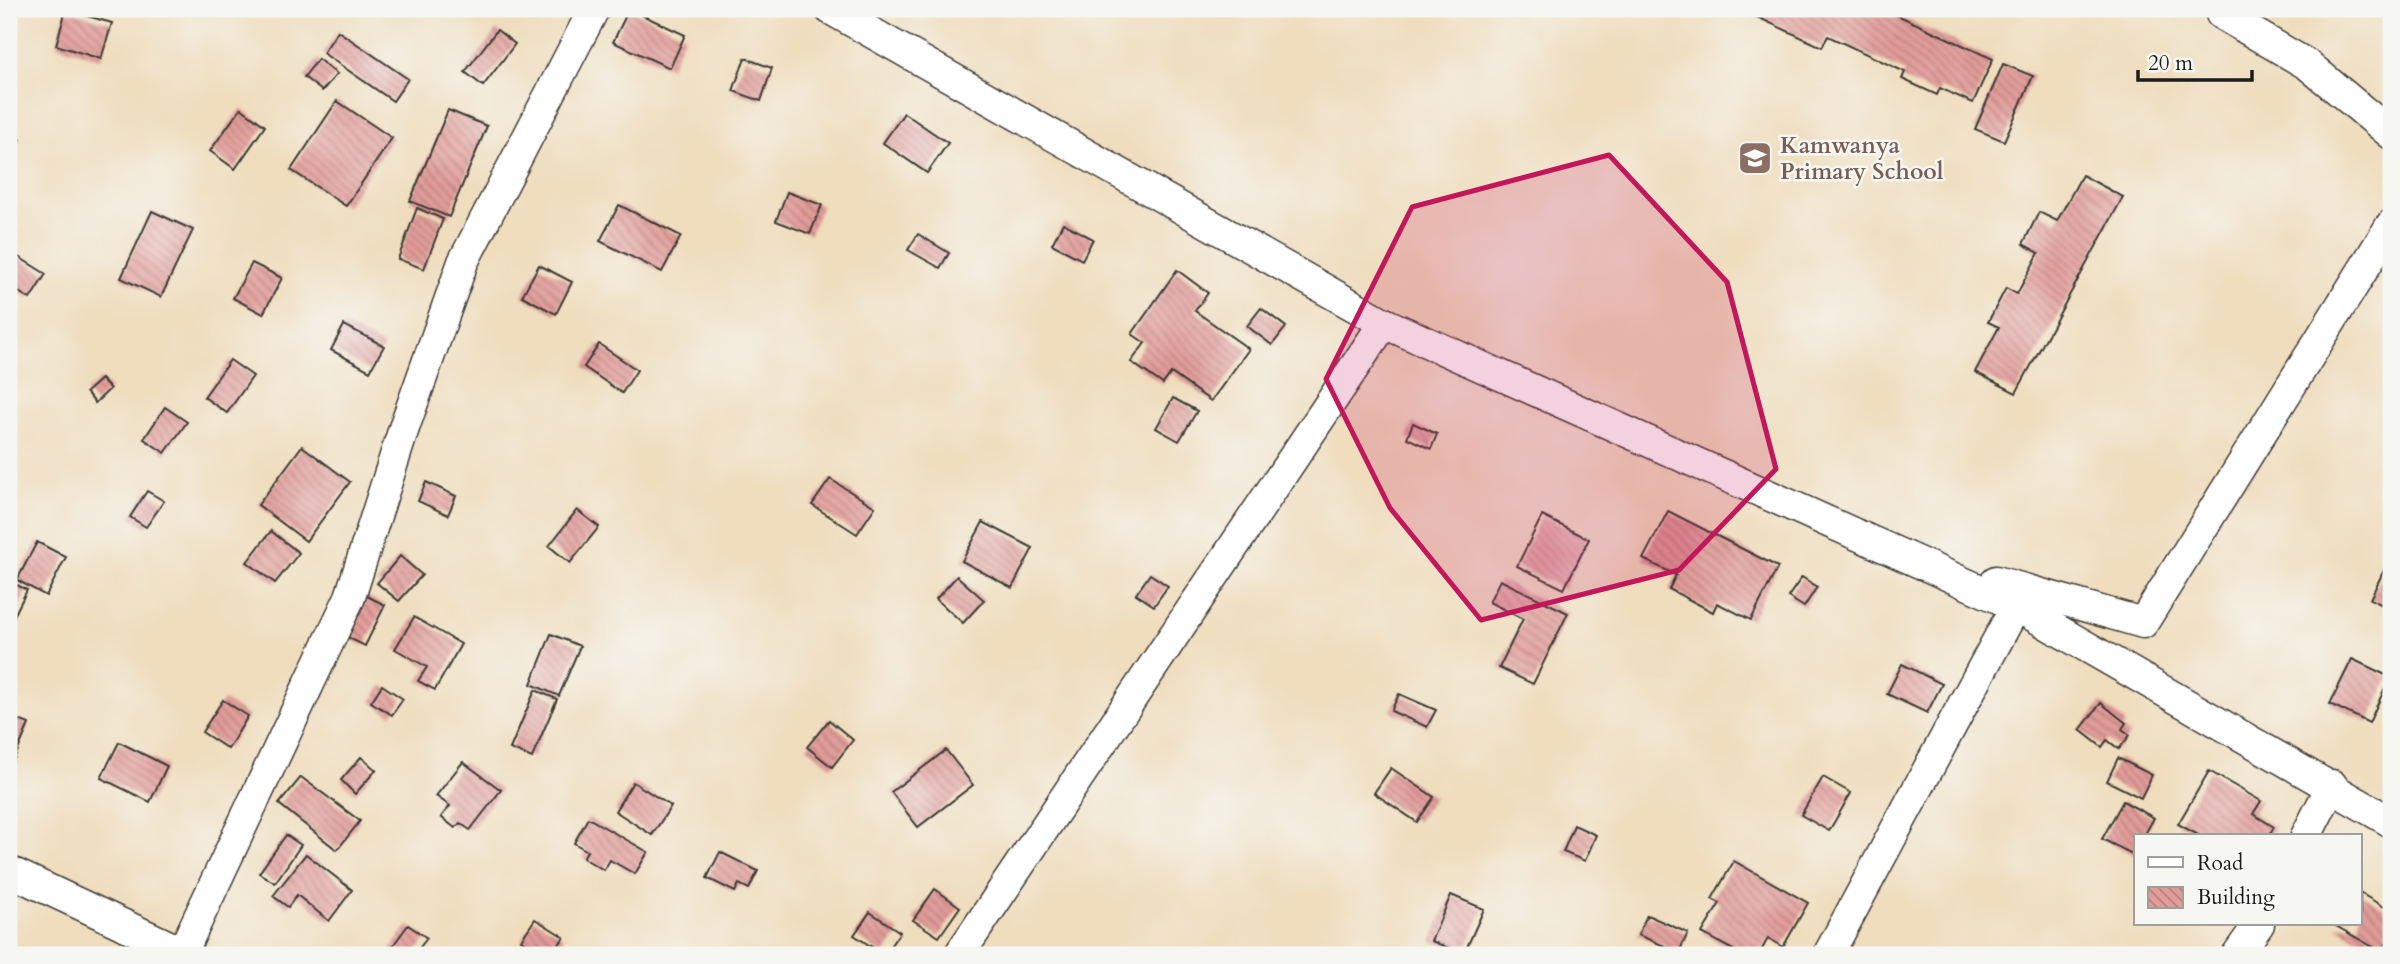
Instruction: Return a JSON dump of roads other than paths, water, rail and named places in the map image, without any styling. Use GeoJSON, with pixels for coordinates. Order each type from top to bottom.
{"type":"FeatureCollection","features":[{"type":"Feature","properties":{"kind":"street"},"geometry":{"type":"LineString","coordinates":[[9,871],[184,954],[351,597],[405,425],[463,262],[594,9]]}},
{"type":"Feature","properties":{"kind":"street"},"geometry":{"type":"LineString","coordinates":[[830,9],[1384,323],[2016,606],[2332,785],[2391,822]]}},
{"type":"Feature","properties":{"kind":"street"},"geometry":{"type":"LineString","coordinates":[[2224,9],[2221,13],[2308,65],[2391,134]]}},
{"type":"Feature","properties":{"kind":"street"},"geometry":{"type":"LineString","coordinates":[[1898,553],[2143,623],[2391,225]]}},
{"type":"Feature","properties":{"kind":"street"},"geometry":{"type":"LineString","coordinates":[[959,955],[1384,323]]}},
{"type":"Feature","properties":{"kind":"street"},"geometry":{"type":"LineString","coordinates":[[1828,955],[2016,606]]}},
{"type":"Feature","properties":{"kind":"street"},"geometry":{"type":"LineString","coordinates":[[2307,834],[2332,785]]}},
{"type":"Feature","properties":{"kind":"street"},"geometry":{"type":"LineString","coordinates":[[2237,955],[2258,926]]}},
{"type":"Feature","properties":{"kind":"place","name":"Kamwanya Primary School"},"geometry":{"type":"Point","coordinates":[1755,158]}}]}
